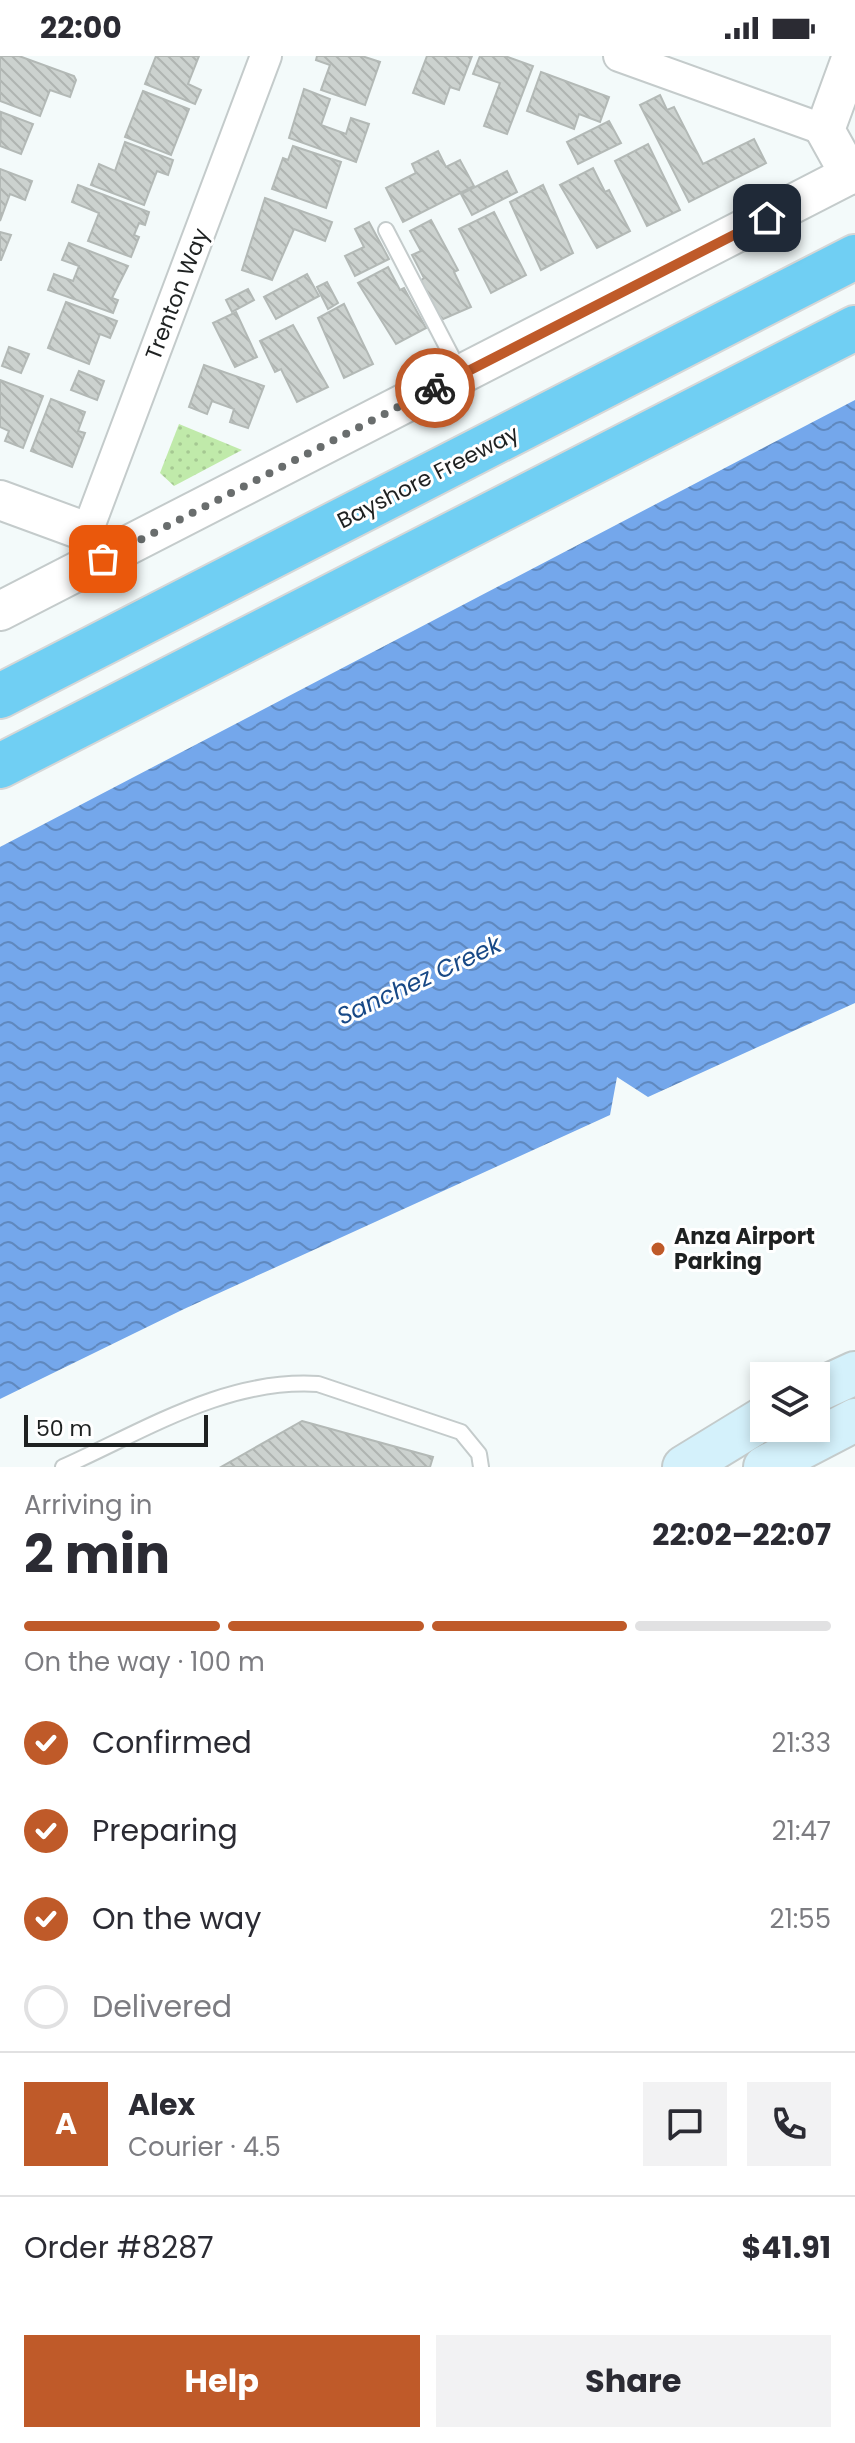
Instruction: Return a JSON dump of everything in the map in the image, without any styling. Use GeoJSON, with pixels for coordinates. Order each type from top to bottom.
{"type":"FeatureCollection","features":[{"type":"Feature","properties":{"kind":"highway","name":"Bayshore Freeway"},"geometry":{"type":"LineString","coordinates":[[0,696],[855,257]]}},
{"type":"Feature","properties":{"kind":"highway"},"geometry":{"type":"LineString","coordinates":[[0,766],[855,328]]}},
{"type":"Feature","properties":{"kind":"main road"},"geometry":{"type":"LineString","coordinates":[[830,1385],[855,1373]]}},
{"type":"Feature","properties":{"kind":"main road"},"geometry":{"type":"LineString","coordinates":[[779,1463],[855,1420]]}},
{"type":"Feature","properties":{"kind":"main road"},"geometry":{"type":"LineString","coordinates":[[684,1467],[750,1427]]}},
{"type":"Feature","properties":{"kind":"street","name":"Trenton Way"},"geometry":{"type":"LineString","coordinates":[[95,546],[266,56]]}},
{"type":"Feature","properties":{"kind":"street"},"geometry":{"type":"LineString","coordinates":[[0,611],[95,546],[462,374],[852,174],[825,130],[619,56]]}},
{"type":"Feature","properties":{"kind":"street"},"geometry":{"type":"LineString","coordinates":[[825,130],[852,56]]}},
{"type":"Feature","properties":{"kind":"street"},"geometry":{"type":"LineString","coordinates":[[0,500],[95,546]]}},
{"type":"Feature","properties":{"kind":"lane"},"geometry":{"type":"LineString","coordinates":[[386,230],[462,374]]}},
{"type":"Feature","properties":{"kind":"lane"},"geometry":{"type":"LineString","coordinates":[[63,1467],[231,1391],[295,1382],[318,1384],[461,1432],[479,1454],[481,1467]]}},
{"type":"Feature","properties":{"kind":"green space"},"geometry":{"type":"Polygon","coordinates":[[[179,424],[242,450],[174,486],[160,473],[179,424]]]}},
{"type":"Feature","properties":{"kind":"water","name":"Sanchez Creek"},"geometry":{"type":"Polygon","coordinates":[[[855,400],[855,1003],[648,1097],[617,1077],[610,1115],[184,1309],[0,1399],[0,847],[855,400]]]}},
{"type":"Feature","properties":{"kind":"building"},"geometry":{"type":"Polygon","coordinates":[[[0,56],[19,56],[74,76],[76,80],[70,97],[50,90],[40,116],[0,101],[0,56]]]}},
{"type":"Feature","properties":{"kind":"building"},"geometry":{"type":"Polygon","coordinates":[[[156,56],[199,56],[188,84],[201,90],[195,104],[145,84],[156,56]]]}},
{"type":"Feature","properties":{"kind":"building"},"geometry":{"type":"Polygon","coordinates":[[[317,56],[362,56],[380,62],[365,105],[321,90],[330,65],[316,60],[317,56]]]}},
{"type":"Feature","properties":{"kind":"building"},"geometry":{"type":"Polygon","coordinates":[[[427,56],[472,56],[459,90],[450,87],[444,104],[413,93],[427,56]]]}},
{"type":"Feature","properties":{"kind":"building"},"geometry":{"type":"Polygon","coordinates":[[[480,56],[505,56],[533,66],[507,134],[484,126],[500,83],[473,74],[480,56]]]}},
{"type":"Feature","properties":{"kind":"building"},"geometry":{"type":"Polygon","coordinates":[[[541,72],[609,97],[600,122],[579,114],[574,129],[527,111],[541,72]]]}},
{"type":"Feature","properties":{"kind":"building"},"geometry":{"type":"Polygon","coordinates":[[[304,89],[330,99],[321,125],[346,134],[351,118],[369,124],[356,162],[289,138],[304,89]]]}},
{"type":"Feature","properties":{"kind":"building"},"geometry":{"type":"Polygon","coordinates":[[[143,91],[189,109],[171,155],[125,137],[143,91]]]}},
{"type":"Feature","properties":{"kind":"building"},"geometry":{"type":"Polygon","coordinates":[[[660,95],[667,110],[674,107],[703,164],[754,139],[766,163],[689,202],[640,105],[660,95]]]}},
{"type":"Feature","properties":{"kind":"building"},"geometry":{"type":"Polygon","coordinates":[[[1,112],[33,124],[21,154],[0,146],[1,112]]]}},
{"type":"Feature","properties":{"kind":"building"},"geometry":{"type":"Polygon","coordinates":[[[609,121],[621,143],[578,164],[567,142],[609,121]]]}},
{"type":"Feature","properties":{"kind":"building"},"geometry":{"type":"Polygon","coordinates":[[[125,142],[173,160],[168,175],[157,171],[144,205],[91,185],[99,164],[115,171],[125,142]]]}},
{"type":"Feature","properties":{"kind":"building"},"geometry":{"type":"Polygon","coordinates":[[[648,144],[680,210],[647,226],[615,161],[648,144]]]}},
{"type":"Feature","properties":{"kind":"building"},"geometry":{"type":"Polygon","coordinates":[[[293,146],[341,162],[326,208],[272,189],[283,158],[288,160],[293,146]]]}},
{"type":"Feature","properties":{"kind":"building"},"geometry":{"type":"Polygon","coordinates":[[[438,151],[446,167],[460,160],[474,186],[403,222],[386,188],[416,173],[412,164],[438,151]]]}},
{"type":"Feature","properties":{"kind":"building"},"geometry":{"type":"Polygon","coordinates":[[[593,168],[605,192],[609,190],[630,231],[597,248],[560,185],[593,168]]]}},
{"type":"Feature","properties":{"kind":"building"},"geometry":{"type":"Polygon","coordinates":[[[0,169],[32,181],[25,200],[10,194],[0,221],[0,169]]]}},
{"type":"Feature","properties":{"kind":"building"},"geometry":{"type":"Polygon","coordinates":[[[507,171],[517,192],[472,215],[461,194],[507,171]]]}},
{"type":"Feature","properties":{"kind":"building"},"geometry":{"type":"Polygon","coordinates":[[[78,185],[149,212],[145,225],[139,223],[134,235],[139,237],[131,257],[88,241],[99,213],[72,202],[78,185]]]}},
{"type":"Feature","properties":{"kind":"building"},"geometry":{"type":"Polygon","coordinates":[[[543,185],[573,253],[541,270],[510,202],[543,185]]]}},
{"type":"Feature","properties":{"kind":"building"},"geometry":{"type":"Polygon","coordinates":[[[265,198],[332,222],[325,241],[294,229],[272,280],[242,270],[265,198]]]}},
{"type":"Feature","properties":{"kind":"building"},"geometry":{"type":"Polygon","coordinates":[[[494,212],[526,275],[491,293],[459,229],[494,212]]]}},
{"type":"Feature","properties":{"kind":"building"},"geometry":{"type":"Polygon","coordinates":[[[431,220],[458,270],[454,272],[471,307],[441,320],[420,281],[424,278],[412,255],[421,251],[410,231],[431,220]]]}},
{"type":"Feature","properties":{"kind":"building"},"geometry":{"type":"Polygon","coordinates":[[[369,222],[389,259],[355,276],[345,256],[364,247],[355,229],[369,222]]]}},
{"type":"Feature","properties":{"kind":"building"},"geometry":{"type":"Polygon","coordinates":[[[0,232],[11,235],[1,260],[0,260],[0,232]]]}},
{"type":"Feature","properties":{"kind":"building"},"geometry":{"type":"Polygon","coordinates":[[[69,243],[128,266],[112,298],[118,300],[113,313],[48,290],[54,274],[73,281],[79,266],[62,260],[69,243]]]}},
{"type":"Feature","properties":{"kind":"building"},"geometry":{"type":"Polygon","coordinates":[[[388,267],[400,290],[404,288],[426,328],[396,344],[358,283],[388,267]]]}},
{"type":"Feature","properties":{"kind":"building"},"geometry":{"type":"Polygon","coordinates":[[[307,274],[319,296],[276,319],[264,297],[307,274]]]}},
{"type":"Feature","properties":{"kind":"building"},"geometry":{"type":"Polygon","coordinates":[[[327,282],[338,303],[328,309],[317,287],[327,282]]]}},
{"type":"Feature","properties":{"kind":"building"},"geometry":{"type":"Polygon","coordinates":[[[248,289],[254,300],[232,312],[226,300],[248,289]]]}},
{"type":"Feature","properties":{"kind":"building"},"geometry":{"type":"Polygon","coordinates":[[[66,302],[117,321],[110,338],[100,334],[89,364],[48,348],[66,302]]]}},
{"type":"Feature","properties":{"kind":"building"},"geometry":{"type":"Polygon","coordinates":[[[344,304],[373,364],[344,378],[318,318],[344,304]]]}},
{"type":"Feature","properties":{"kind":"building"},"geometry":{"type":"Polygon","coordinates":[[[236,312],[257,357],[235,367],[213,323],[236,312]]]}},
{"type":"Feature","properties":{"kind":"building"},"geometry":{"type":"Polygon","coordinates":[[[293,325],[328,387],[297,402],[281,369],[275,372],[260,341],[293,325]]]}},
{"type":"Feature","properties":{"kind":"building"},"geometry":{"type":"Polygon","coordinates":[[[9,347],[29,354],[21,373],[2,366],[9,347]]]}},
{"type":"Feature","properties":{"kind":"building"},"geometry":{"type":"Polygon","coordinates":[[[204,365],[264,386],[248,428],[230,422],[234,409],[212,401],[207,414],[189,407],[204,365]]]}},
{"type":"Feature","properties":{"kind":"building"},"geometry":{"type":"Polygon","coordinates":[[[79,371],[104,381],[97,400],[71,390],[79,371]]]}},
{"type":"Feature","properties":{"kind":"building"},"geometry":{"type":"Polygon","coordinates":[[[0,380],[43,396],[23,448],[5,441],[9,431],[0,427],[0,380]]]}},
{"type":"Feature","properties":{"kind":"building"},"geometry":{"type":"Polygon","coordinates":[[[51,399],[85,412],[78,431],[85,433],[72,467],[31,451],[51,399]]]}},
{"type":"Feature","properties":{"kind":"building"},"geometry":{"type":"Polygon","coordinates":[[[302,1421],[433,1457],[430,1467],[221,1467],[302,1421]]]}},
{"type":"Feature","properties":{"kind":"way so far"},"geometry":{"type":"LineString","coordinates":[[103,559],[435,388]]}},
{"type":"Feature","properties":{"kind":"place","name":"Anza Airport Parking"},"geometry":{"type":"Point","coordinates":[658,1249]}},
{"type":"Feature","properties":{"kind":"route"},"geometry":{"type":"LineString","coordinates":[[435,388],[767,218]]}}]}
